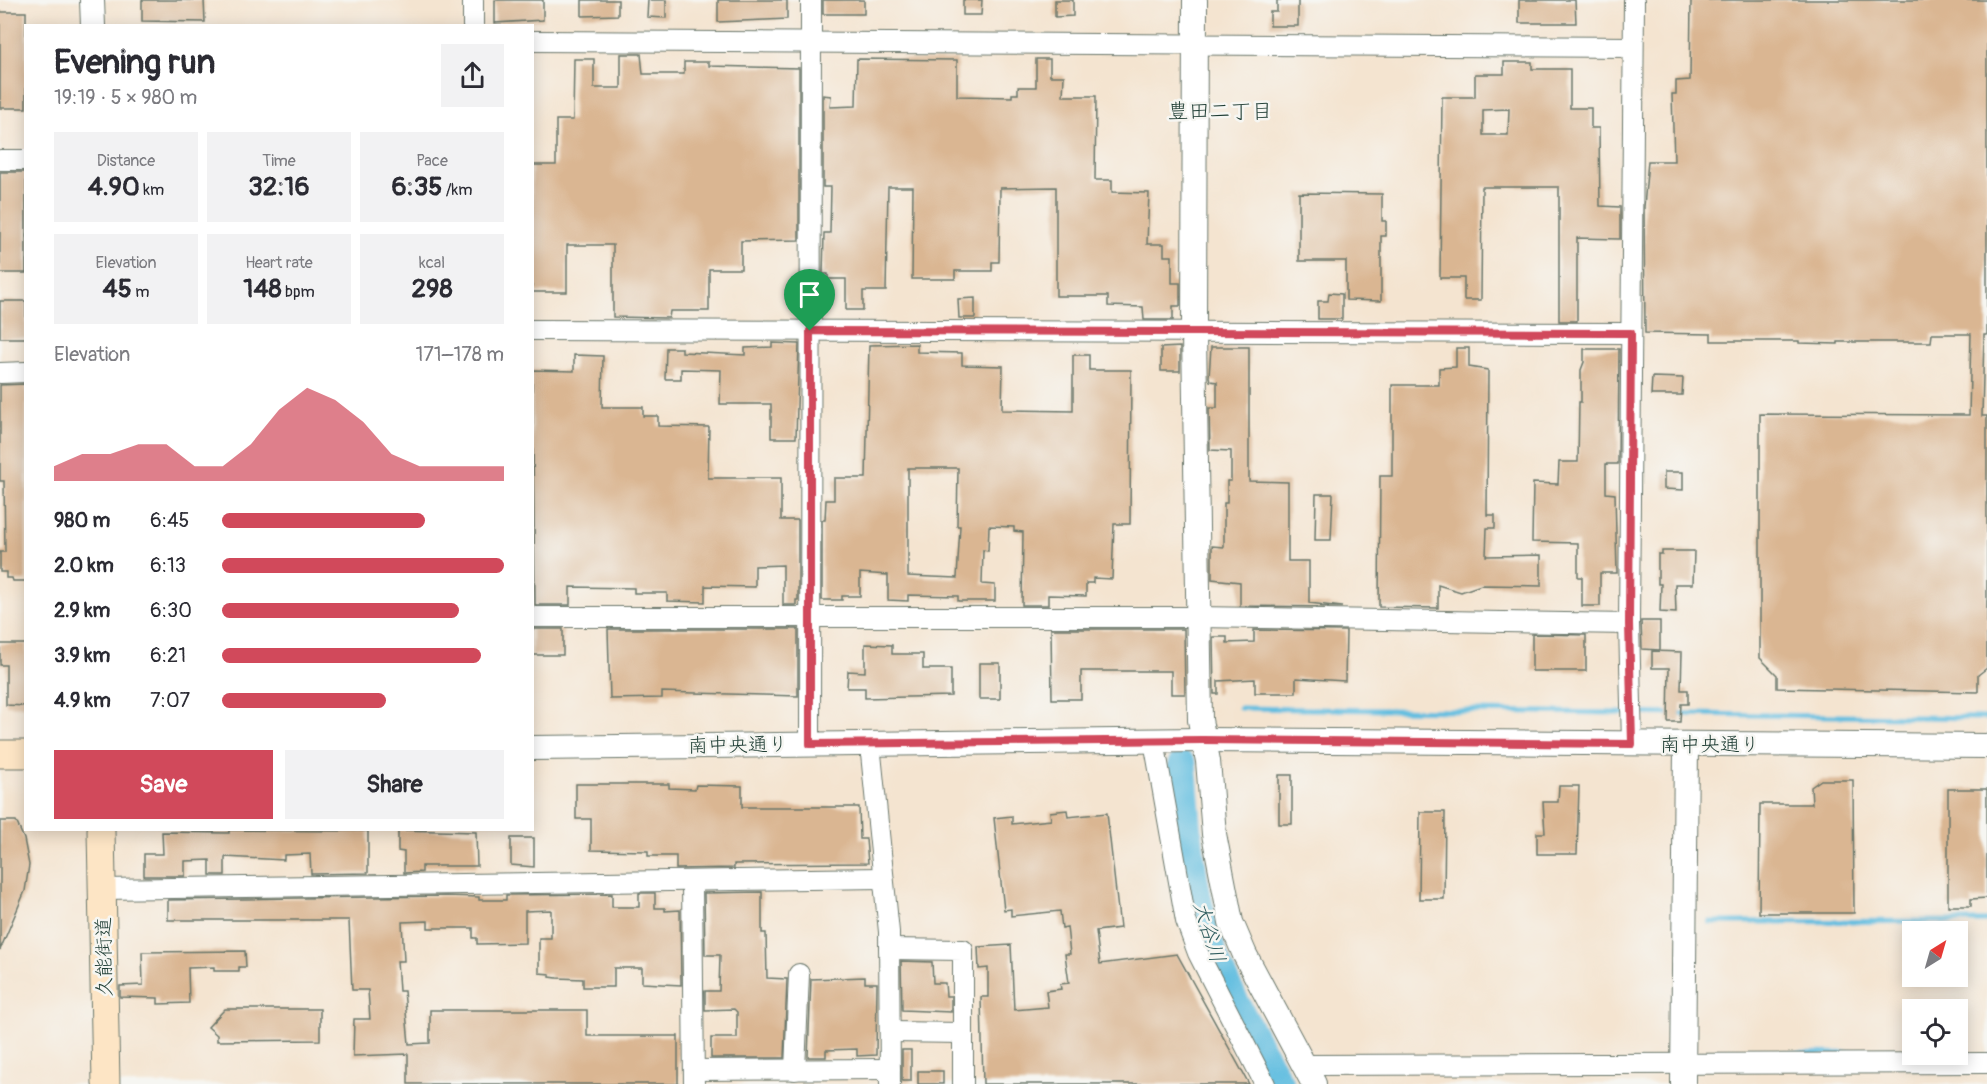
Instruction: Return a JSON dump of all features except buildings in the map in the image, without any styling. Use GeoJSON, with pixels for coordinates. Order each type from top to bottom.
{"type":"FeatureCollection","features":[{"type":"Feature","properties":{"kind":"main road"},"geometry":{"type":"LineString","coordinates":[[0,754],[24,754]]}},
{"type":"Feature","properties":{"kind":"main road","name":"久能街道"},"geometry":{"type":"LineString","coordinates":[[101,831],[106,1084]]}},
{"type":"Feature","properties":{"kind":"street"},"geometry":{"type":"LineString","coordinates":[[92,0],[93,24]]}},
{"type":"Feature","properties":{"kind":"street"},"geometry":{"type":"LineString","coordinates":[[473,0],[473,24]]}},
{"type":"Feature","properties":{"kind":"street"},"geometry":{"type":"LineString","coordinates":[[810,744],[811,0]]}},
{"type":"Feature","properties":{"kind":"street"},"geometry":{"type":"LineString","coordinates":[[1195,0],[1196,617],[1198,697],[1202,740],[1208,761],[1214,834],[1231,922],[1245,955],[1308,1074],[1683,1074],[1987,1063]]}},
{"type":"Feature","properties":{"kind":"street"},"geometry":{"type":"LineString","coordinates":[[1632,744],[1629,624],[1634,0]]}},
{"type":"Feature","properties":{"kind":"street"},"geometry":{"type":"LineString","coordinates":[[534,40],[1633,47]]}},
{"type":"Feature","properties":{"kind":"street"},"geometry":{"type":"LineString","coordinates":[[0,160],[24,160]]}},
{"type":"Feature","properties":{"kind":"street"},"geometry":{"type":"LineString","coordinates":[[534,330],[1194,334],[1631,333]]}},
{"type":"Feature","properties":{"kind":"street"},"geometry":{"type":"LineString","coordinates":[[0,373],[24,372]]}},
{"type":"Feature","properties":{"kind":"street"},"geometry":{"type":"LineString","coordinates":[[534,617],[810,619],[1196,617],[1629,624]]}},
{"type":"Feature","properties":{"kind":"street","name":"南中央通り"},"geometry":{"type":"LineString","coordinates":[[534,748],[1202,740],[1987,746]]}},
{"type":"Feature","properties":{"kind":"street"},"geometry":{"type":"LineString","coordinates":[[1154,741],[1186,921],[1198,953],[1265,1084]]}},
{"type":"Feature","properties":{"kind":"street"},"geometry":{"type":"LineString","coordinates":[[692,882],[694,1077],[771,1078],[795,1070],[890,1076],[889,949],[870,744]]}},
{"type":"Feature","properties":{"kind":"street"},"geometry":{"type":"LineString","coordinates":[[1683,1074],[1686,744]]}},
{"type":"Feature","properties":{"kind":"street"},"geometry":{"type":"LineString","coordinates":[[102,889],[883,878]]}},
{"type":"Feature","properties":{"kind":"street"},"geometry":{"type":"LineString","coordinates":[[889,949],[963,950],[963,1084]]}},
{"type":"Feature","properties":{"kind":"street"},"geometry":{"type":"LineString","coordinates":[[795,1070],[799,974]]}},
{"type":"Feature","properties":{"kind":"street"},"geometry":{"type":"LineString","coordinates":[[890,1032],[963,1033]]}},
{"type":"Feature","properties":{"kind":"waterway"},"geometry":{"type":"LineString","coordinates":[[1240,708],[1987,718]]}},
{"type":"Feature","properties":{"kind":"waterway","name":"大谷川"},"geometry":{"type":"LineString","coordinates":[[1182,766],[1191,865],[1207,938],[1230,993],[1279,1084]]}},
{"type":"Feature","properties":{"kind":"waterway"},"geometry":{"type":"LineString","coordinates":[[1710,922],[1987,921]]}},
{"type":"Feature","properties":{"kind":"waterway"},"geometry":{"type":"LineString","coordinates":[[1730,1054],[1902,1053]]}},
{"type":"Feature","properties":{"kind":"district","name":"豊田二丁目"},"geometry":{"type":"Point","coordinates":[1220,111]}},
{"type":"Feature","properties":{"kind":"route"},"geometry":{"type":"LineString","coordinates":[[810,331],[1194,334],[1631,333],[1629,624],[1632,744],[1202,740],[810,744],[810,331]]}}]}
